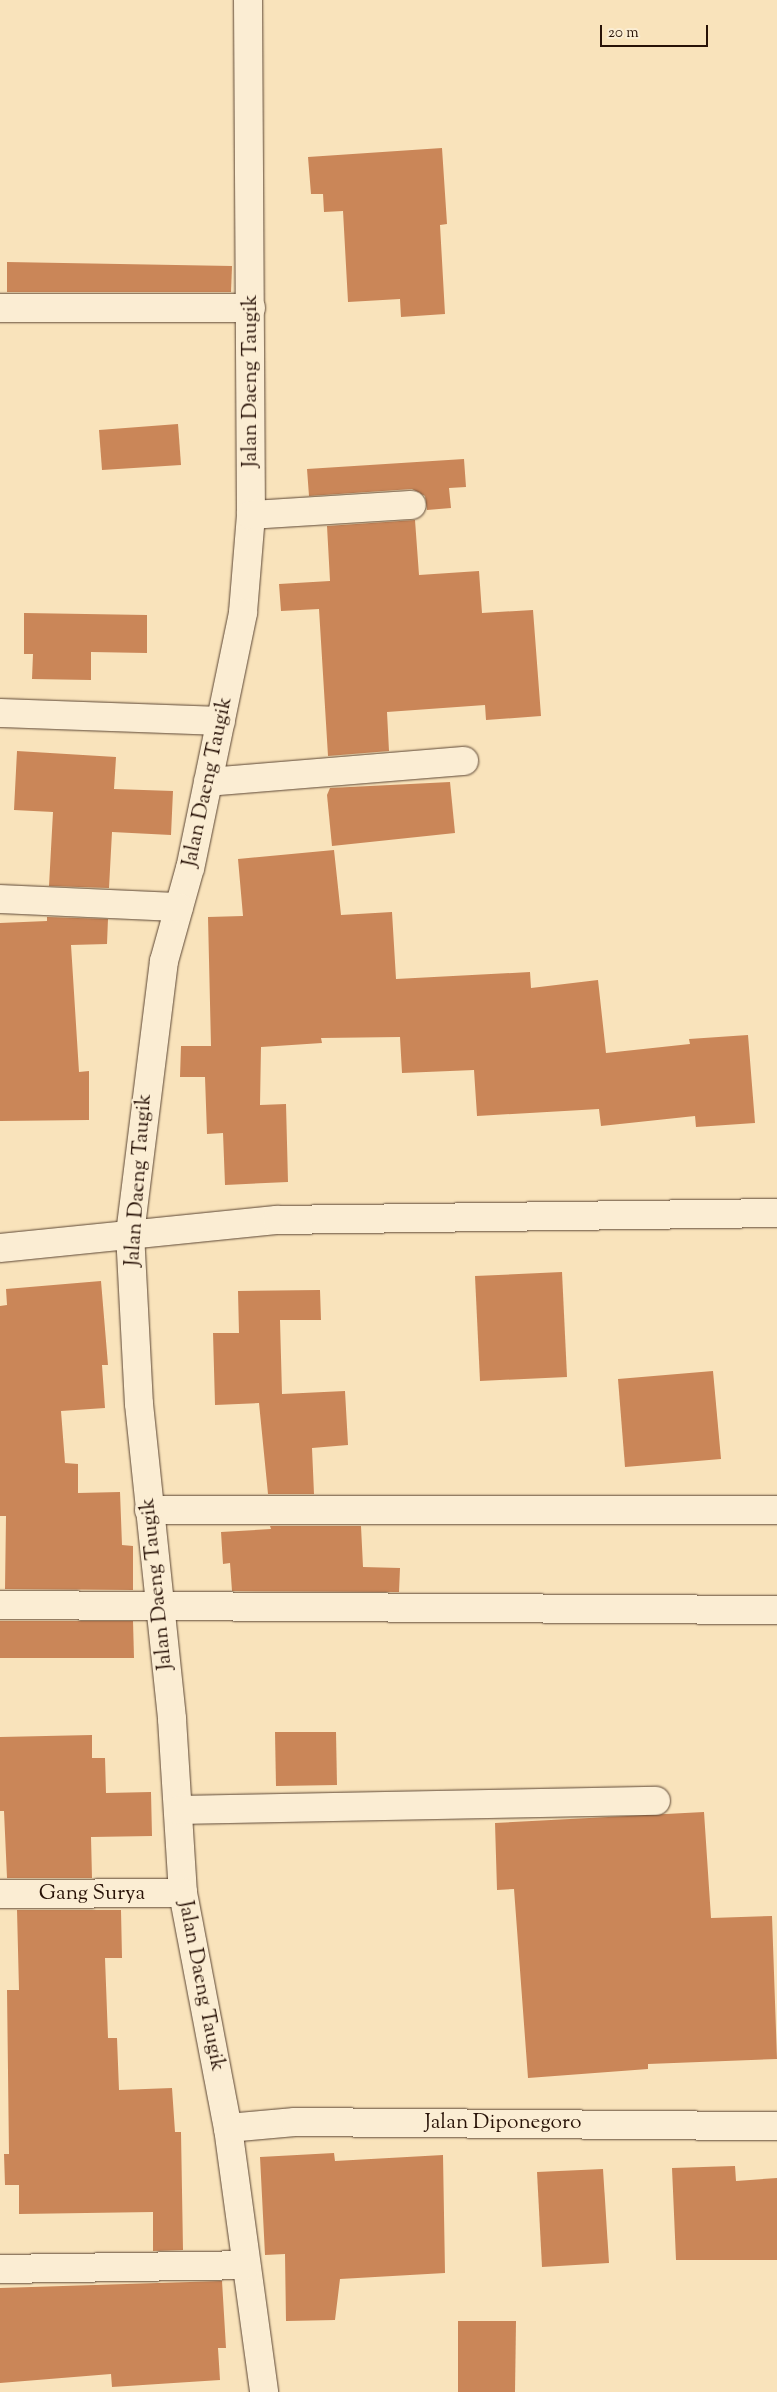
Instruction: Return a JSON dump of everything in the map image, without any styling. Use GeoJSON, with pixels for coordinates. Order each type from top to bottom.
{"type":"FeatureCollection","features":[{"type":"Feature","properties":{"kind":"street","name":"Jalan Daeng Taugik"},"geometry":{"type":"LineString","coordinates":[[248,0],[251,515],[243,613],[208,782],[162,980],[130,1233],[149,1510],[157,1606],[179,1810],[183,1893],[228,2128],[264,2392]]}},
{"type":"Feature","properties":{"kind":"street"},"geometry":{"type":"LineString","coordinates":[[0,308],[251,308]]}},
{"type":"Feature","properties":{"kind":"street"},"geometry":{"type":"LineString","coordinates":[[251,515],[412,504]]}},
{"type":"Feature","properties":{"kind":"street"},"geometry":{"type":"LineString","coordinates":[[0,713],[221,721]]}},
{"type":"Feature","properties":{"kind":"street"},"geometry":{"type":"LineString","coordinates":[[208,782],[464,761]]}},
{"type":"Feature","properties":{"kind":"street"},"geometry":{"type":"LineString","coordinates":[[0,900],[179,907]]}},
{"type":"Feature","properties":{"kind":"street"},"geometry":{"type":"LineString","coordinates":[[0,1248],[130,1233],[277,1220],[777,1213]]}},
{"type":"Feature","properties":{"kind":"street"},"geometry":{"type":"LineString","coordinates":[[149,1510],[777,1510]]}},
{"type":"Feature","properties":{"kind":"street"},"geometry":{"type":"LineString","coordinates":[[0,1605],[777,1610]]}},
{"type":"Feature","properties":{"kind":"street"},"geometry":{"type":"LineString","coordinates":[[179,1810],[656,1801]]}},
{"type":"Feature","properties":{"kind":"street","name":"Gang Surya"},"geometry":{"type":"LineString","coordinates":[[0,1894],[183,1893]]}},
{"type":"Feature","properties":{"kind":"street","name":"Jalan Diponegoro"},"geometry":{"type":"LineString","coordinates":[[228,2128],[295,2122],[777,2126]]}},
{"type":"Feature","properties":{"kind":"street"},"geometry":{"type":"LineString","coordinates":[[0,2269],[246,2265]]}},
{"type":"Feature","properties":{"kind":"building"},"geometry":{"type":"Polygon","coordinates":[[[442,148],[447,224],[440,225],[445,314],[401,317],[400,299],[348,302],[343,211],[324,212],[323,194],[311,194],[308,157],[442,148]]]}},
{"type":"Feature","properties":{"kind":"building"},"geometry":{"type":"Polygon","coordinates":[[[7,262],[232,266],[231,292],[7,292],[7,262]]]}},
{"type":"Feature","properties":{"kind":"building"},"geometry":{"type":"Polygon","coordinates":[[[178,424],[181,465],[102,470],[99,430],[178,424]]]}},
{"type":"Feature","properties":{"kind":"building"},"geometry":{"type":"Polygon","coordinates":[[[464,459],[466,487],[449,488],[451,508],[427,510],[425,496],[412,489],[309,496],[307,469],[464,459]]]}},
{"type":"Feature","properties":{"kind":"building"},"geometry":{"type":"Polygon","coordinates":[[[415,520],[419,575],[479,571],[482,613],[533,610],[541,716],[486,720],[485,705],[387,712],[389,751],[328,756],[319,609],[281,611],[279,584],[330,581],[327,526],[415,520]]]}},
{"type":"Feature","properties":{"kind":"building"},"geometry":{"type":"Polygon","coordinates":[[[24,613],[147,615],[147,653],[91,652],[91,680],[32,679],[33,654],[24,654],[24,613]]]}},
{"type":"Feature","properties":{"kind":"building"},"geometry":{"type":"Polygon","coordinates":[[[17,751],[116,757],[114,789],[173,791],[171,835],[112,832],[109,888],[49,886],[53,812],[14,810],[17,751]]]}},
{"type":"Feature","properties":{"kind":"building"},"geometry":{"type":"Polygon","coordinates":[[[450,782],[455,833],[332,846],[327,795],[330,788],[450,782]]]}},
{"type":"Feature","properties":{"kind":"building"},"geometry":{"type":"Polygon","coordinates":[[[334,850],[341,915],[392,912],[396,979],[530,972],[531,988],[598,980],[606,1053],[690,1044],[689,1039],[748,1035],[755,1123],[696,1127],[695,1116],[601,1126],[599,1109],[477,1116],[474,1070],[402,1073],[400,1037],[321,1038],[322,1043],[261,1047],[260,1105],[286,1104],[288,1182],[225,1185],[223,1133],[207,1134],[205,1077],[180,1077],[181,1046],[211,1046],[208,917],[243,916],[238,859],[334,850]]]}},
{"type":"Feature","properties":{"kind":"building"},"geometry":{"type":"Polygon","coordinates":[[[47,917],[108,919],[107,944],[71,945],[79,1072],[89,1071],[89,1120],[0,1121],[0,923],[47,921],[47,917]]]}},
{"type":"Feature","properties":{"kind":"building"},"geometry":{"type":"Polygon","coordinates":[[[562,1272],[567,1377],[480,1381],[475,1276],[562,1272]]]}},
{"type":"Feature","properties":{"kind":"building"},"geometry":{"type":"Polygon","coordinates":[[[101,1281],[108,1365],[102,1365],[105,1408],[61,1411],[65,1463],[78,1464],[78,1493],[120,1492],[122,1545],[133,1546],[133,1590],[5,1589],[6,1516],[0,1516],[0,1306],[7,1305],[6,1289],[101,1281]]]}},
{"type":"Feature","properties":{"kind":"building"},"geometry":{"type":"Polygon","coordinates":[[[320,1290],[321,1320],[280,1320],[282,1394],[345,1391],[348,1445],[312,1448],[314,1494],[268,1494],[259,1403],[215,1405],[213,1333],[239,1333],[238,1291],[320,1290]]]}},
{"type":"Feature","properties":{"kind":"building"},"geometry":{"type":"Polygon","coordinates":[[[713,1371],[721,1459],[625,1467],[618,1379],[713,1371]]]}},
{"type":"Feature","properties":{"kind":"building"},"geometry":{"type":"Polygon","coordinates":[[[270,1526],[361,1526],[363,1567],[400,1568],[399,1592],[232,1591],[230,1563],[223,1564],[221,1532],[271,1529],[270,1526]]]}},
{"type":"Feature","properties":{"kind":"building"},"geometry":{"type":"Polygon","coordinates":[[[0,1621],[133,1621],[134,1658],[0,1658],[0,1621]]]}},
{"type":"Feature","properties":{"kind":"building"},"geometry":{"type":"Polygon","coordinates":[[[275,1732],[336,1732],[337,1785],[276,1786],[275,1732]]]}},
{"type":"Feature","properties":{"kind":"building"},"geometry":{"type":"Polygon","coordinates":[[[92,1735],[92,1758],[105,1758],[106,1793],[151,1792],[152,1836],[91,1837],[92,1878],[7,1878],[4,1811],[0,1811],[0,1737],[92,1735]]]}},
{"type":"Feature","properties":{"kind":"building"},"geometry":{"type":"Polygon","coordinates":[[[704,1812],[711,1918],[772,1916],[777,2059],[648,2064],[648,2069],[528,2078],[514,1889],[497,1890],[495,1823],[704,1812]]]}},
{"type":"Feature","properties":{"kind":"building"},"geometry":{"type":"Polygon","coordinates":[[[17,1910],[121,1910],[122,1958],[105,1958],[108,2038],[117,2038],[119,2090],[172,2088],[175,2132],[181,2132],[183,2250],[153,2251],[153,2212],[19,2214],[19,2185],[5,2185],[4,2154],[9,2154],[7,1990],[19,1990],[17,1910]]]}},
{"type":"Feature","properties":{"kind":"building"},"geometry":{"type":"Polygon","coordinates":[[[334,2153],[335,2161],[443,2155],[445,2273],[340,2279],[335,2320],[286,2321],[285,2254],[265,2255],[260,2157],[334,2153]]]}},
{"type":"Feature","properties":{"kind":"building"},"geometry":{"type":"Polygon","coordinates":[[[735,2166],[736,2181],[777,2178],[777,2260],[676,2260],[672,2168],[735,2166]]]}},
{"type":"Feature","properties":{"kind":"building"},"geometry":{"type":"Polygon","coordinates":[[[603,2169],[609,2263],[542,2267],[537,2172],[603,2169]]]}},
{"type":"Feature","properties":{"kind":"building"},"geometry":{"type":"Polygon","coordinates":[[[222,2281],[226,2348],[218,2348],[220,2380],[112,2387],[111,2374],[0,2383],[0,2288],[222,2281]]]}},
{"type":"Feature","properties":{"kind":"building"},"geometry":{"type":"Polygon","coordinates":[[[458,2321],[516,2321],[515,2392],[458,2392],[458,2321]]]}}]}
